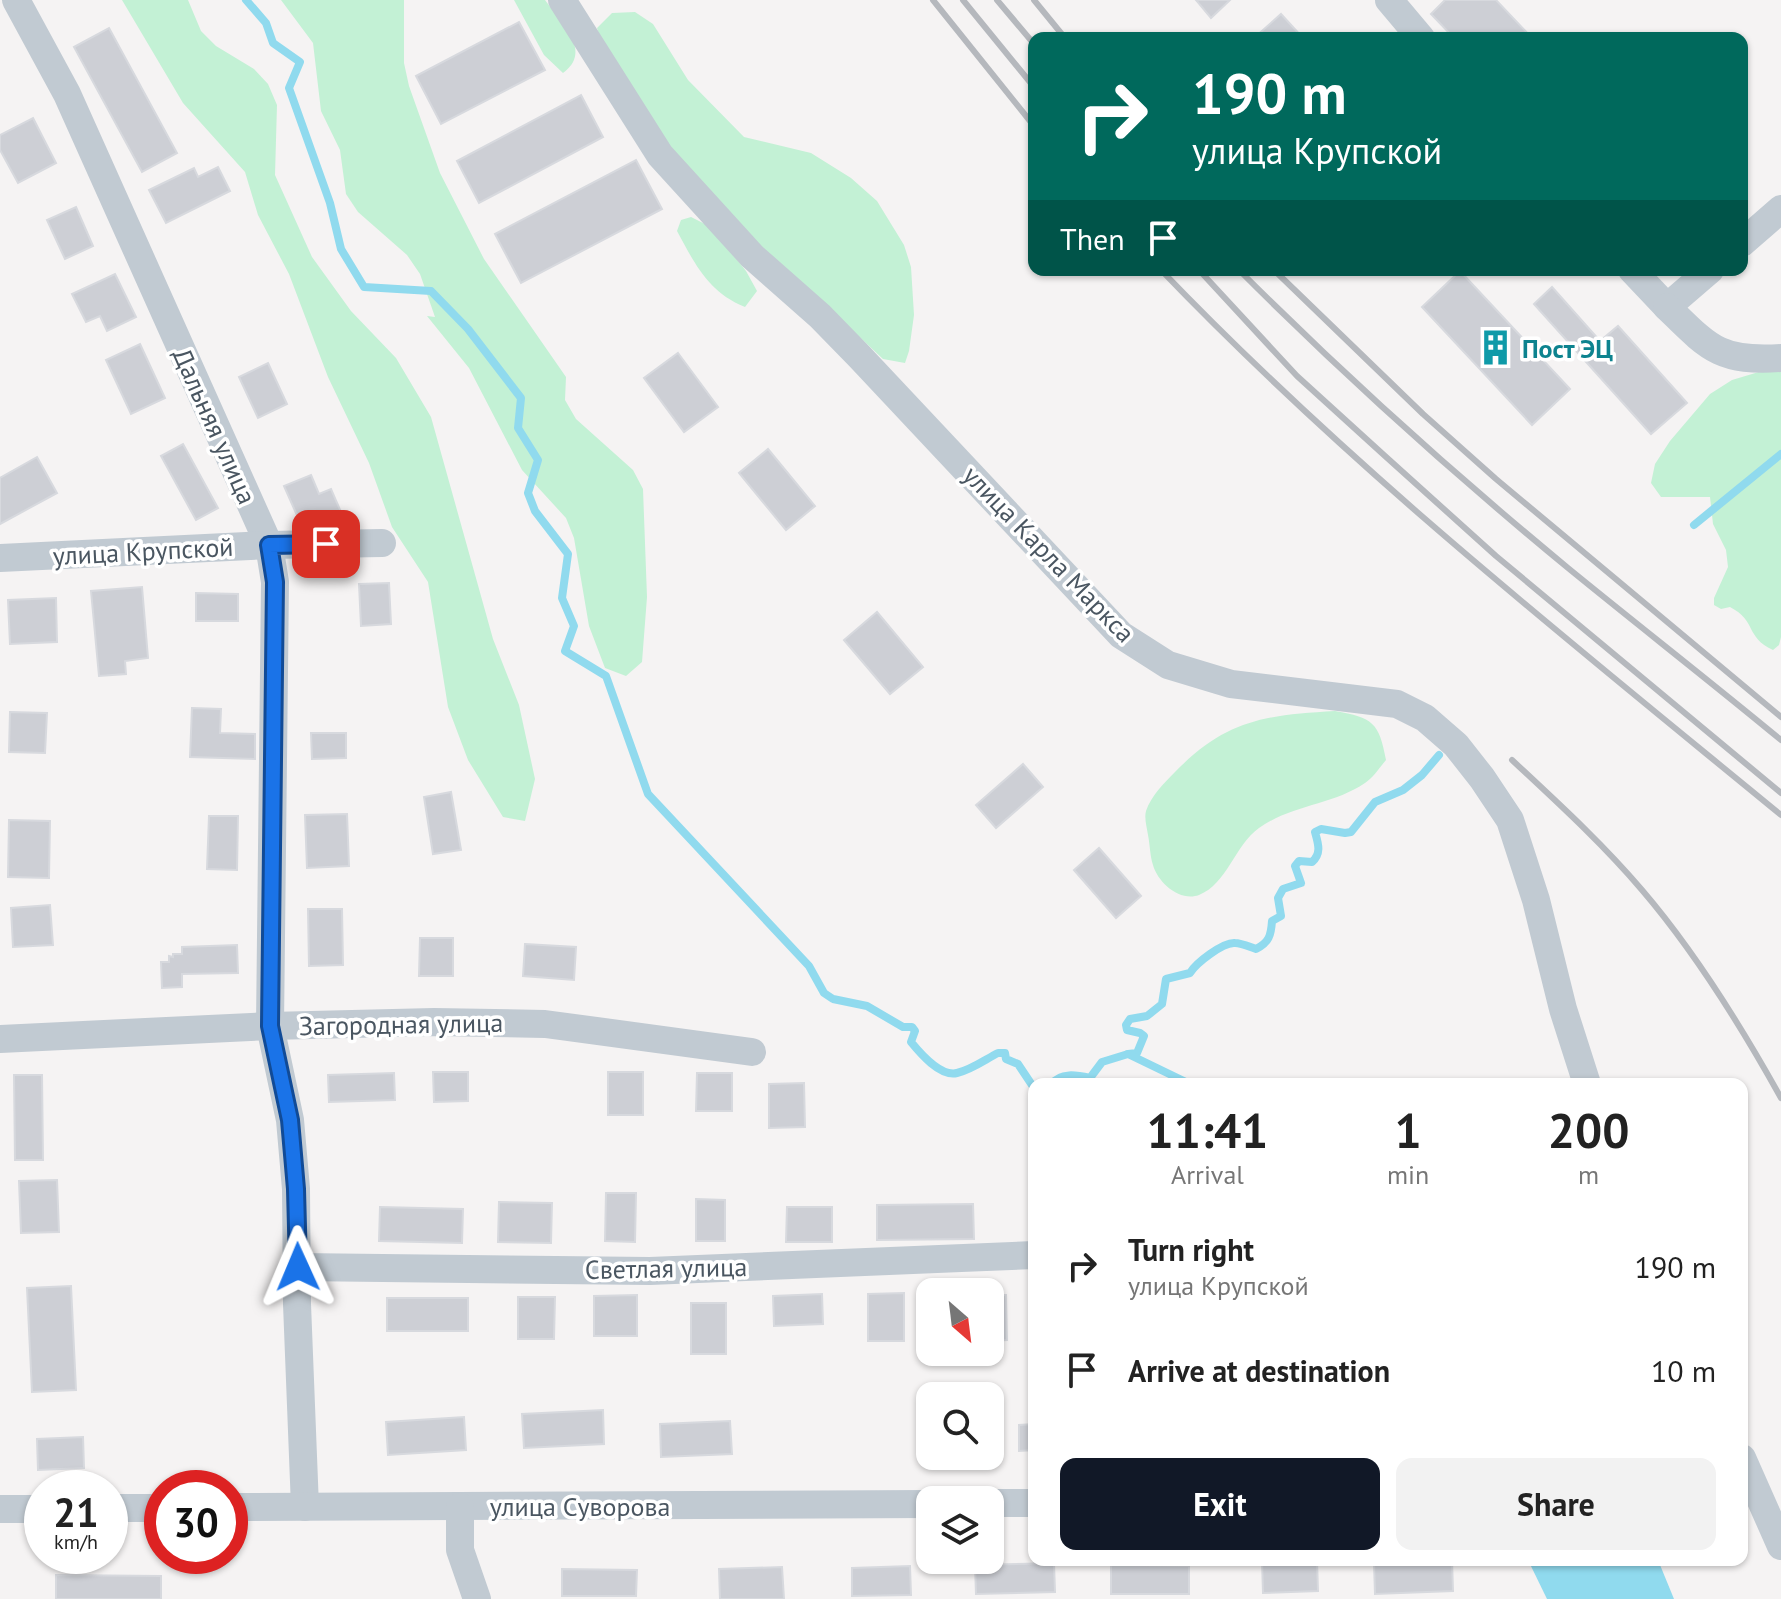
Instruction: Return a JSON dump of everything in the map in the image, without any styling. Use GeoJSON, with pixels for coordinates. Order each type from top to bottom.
{"type":"FeatureCollection","features":[{"type":"Feature","properties":{"kind":"street","name":"Дальняя улица"},"geometry":{"type":"LineString","coordinates":[[16,0],[67,94],[269,545],[275,582],[270,1026],[290,1120],[296,1189],[305,1507]]}},
{"type":"Feature","properties":{"kind":"street","name":"улица Карла Маркса"},"geometry":{"type":"LineString","coordinates":[[562,0],[660,155],[752,256],[820,316],[860,357],[1121,635],[1168,665],[1220,682],[1397,704],[1425,718],[1456,745],[1510,820],[1532,885],[1563,1009],[1585,1078]]}},
{"type":"Feature","properties":{"kind":"street"},"geometry":{"type":"LineString","coordinates":[[1389,0],[1416,32]]}},
{"type":"Feature","properties":{"kind":"street"},"geometry":{"type":"LineString","coordinates":[[1748,238],[1781,209]]}},
{"type":"Feature","properties":{"kind":"street"},"geometry":{"type":"LineString","coordinates":[[1638,276],[1705,344],[1717,351],[1731,357],[1781,358]]}},
{"type":"Feature","properties":{"kind":"street"},"geometry":{"type":"LineString","coordinates":[[1667,307],[1703,276]]}},
{"type":"Feature","properties":{"kind":"street","name":"улица Крупской"},"geometry":{"type":"LineString","coordinates":[[0,558],[269,545],[382,543]]}},
{"type":"Feature","properties":{"kind":"street","name":"Загородная улица"},"geometry":{"type":"LineString","coordinates":[[0,1039],[270,1026],[434,1022],[545,1024],[752,1052]]}},
{"type":"Feature","properties":{"kind":"street","name":"Светлая улица"},"geometry":{"type":"LineString","coordinates":[[298,1267],[650,1271],[1028,1255]]}},
{"type":"Feature","properties":{"kind":"street"},"geometry":{"type":"LineString","coordinates":[[1748,1473],[1781,1546]]}},
{"type":"Feature","properties":{"kind":"street"},"geometry":{"type":"LineString","coordinates":[[1004,1503],[1028,1503]]}},
{"type":"Feature","properties":{"kind":"street","name":"улица Суворова"},"geometry":{"type":"LineString","coordinates":[[248,1507],[916,1504]]}},
{"type":"Feature","properties":{"kind":"street"},"geometry":{"type":"LineString","coordinates":[[460,1507],[460,1550],[477,1599]]}},
{"type":"Feature","properties":{"kind":"street"},"geometry":{"type":"LineString","coordinates":[[0,1509],[24,1509]]}},
{"type":"Feature","properties":{"kind":"green space"},"geometry":{"type":"Polygon","coordinates":[[[122,0],[188,0],[201,31],[216,46],[254,69],[268,84],[277,105],[275,175],[312,257],[351,311],[396,358],[431,417],[493,639],[519,705],[535,779],[525,821],[503,817],[468,760],[448,707],[428,582],[392,527],[369,463],[328,377],[289,274],[258,215],[245,172],[183,103],[122,0]]]}},
{"type":"Feature","properties":{"kind":"green space"},"geometry":{"type":"Polygon","coordinates":[[[281,0],[404,0],[404,63],[409,86],[440,173],[484,259],[566,377],[565,400],[576,419],[633,470],[643,489],[647,597],[642,662],[626,676],[605,668],[589,626],[574,538],[566,518],[522,470],[469,368],[427,316],[435,317],[420,274],[407,255],[358,212],[346,194],[340,150],[321,111],[313,43],[281,0]]]}},
{"type":"Feature","properties":{"kind":"green space"},"geometry":{"type":"Polygon","coordinates":[[[514,0],[545,0],[565,27],[575,46],[575,55],[572,64],[563,73],[544,55],[514,0]]]}},
{"type":"Feature","properties":{"kind":"green space"},"geometry":{"type":"Polygon","coordinates":[[[635,12],[653,24],[688,80],[744,137],[811,153],[851,178],[877,201],[904,245],[911,267],[914,315],[905,363],[883,359],[707,200],[604,50],[597,28],[612,13],[635,12]]]}},
{"type":"Feature","properties":{"kind":"green space"},"geometry":{"type":"Polygon","coordinates":[[[691,217],[711,227],[746,271],[757,291],[745,307],[712,285],[690,255],[677,231],[681,220],[691,217]]]}},
{"type":"Feature","properties":{"kind":"green space"},"geometry":{"type":"Polygon","coordinates":[[[1772,368],[1781,369],[1781,637],[1779,645],[1773,650],[1758,640],[1738,612],[1730,607],[1721,609],[1714,605],[1714,598],[1728,567],[1726,550],[1713,524],[1710,497],[1661,497],[1651,483],[1655,464],[1670,441],[1710,394],[1732,380],[1772,368]]]}},
{"type":"Feature","properties":{"kind":"green space"},"geometry":{"type":"Polygon","coordinates":[[[1335,711],[1358,716],[1377,730],[1386,760],[1371,778],[1353,790],[1285,814],[1259,828],[1243,844],[1209,890],[1199,895],[1184,896],[1165,884],[1152,862],[1145,814],[1154,795],[1171,776],[1212,741],[1230,731],[1267,718],[1335,711]]]}},
{"type":"Feature","properties":{"kind":"water"},"geometry":{"type":"Polygon","coordinates":[[[1531,1566],[1660,1566],[1674,1599],[1547,1599],[1531,1566]]]}},
{"type":"Feature","properties":{"kind":"building"},"geometry":{"type":"Polygon","coordinates":[[[1196,0],[1230,0],[1211,18],[1196,0]]]}},
{"type":"Feature","properties":{"kind":"building"},"geometry":{"type":"Polygon","coordinates":[[[1445,0],[1496,0],[1526,32],[1448,32],[1431,14],[1445,0]]]}},
{"type":"Feature","properties":{"kind":"building"},"geometry":{"type":"Polygon","coordinates":[[[1281,14],[1298,32],[1261,32],[1281,14]]]}},
{"type":"Feature","properties":{"kind":"building"},"geometry":{"type":"Polygon","coordinates":[[[519,22],[545,70],[441,124],[416,76],[519,22]]]}},
{"type":"Feature","properties":{"kind":"building"},"geometry":{"type":"Polygon","coordinates":[[[109,28],[177,153],[142,172],[74,47],[109,28]]]}},
{"type":"Feature","properties":{"kind":"building"},"geometry":{"type":"Polygon","coordinates":[[[581,95],[603,137],[479,203],[457,161],[581,95]]]}},
{"type":"Feature","properties":{"kind":"building"},"geometry":{"type":"Polygon","coordinates":[[[33,118],[56,163],[18,183],[0,150],[0,135],[33,118]]]}},
{"type":"Feature","properties":{"kind":"building"},"geometry":{"type":"Polygon","coordinates":[[[636,160],[662,209],[521,283],[495,234],[636,160]]]}},
{"type":"Feature","properties":{"kind":"building"},"geometry":{"type":"Polygon","coordinates":[[[218,167],[230,191],[166,223],[149,190],[194,168],[198,177],[218,167]]]}},
{"type":"Feature","properties":{"kind":"building"},"geometry":{"type":"Polygon","coordinates":[[[76,207],[93,246],[65,259],[47,220],[76,207]]]}},
{"type":"Feature","properties":{"kind":"building"},"geometry":{"type":"Polygon","coordinates":[[[115,274],[136,317],[107,331],[100,316],[86,322],[72,294],[115,274]]]}},
{"type":"Feature","properties":{"kind":"building","name":"Пост ЭЦ"},"geometry":{"type":"Polygon","coordinates":[[[1455,276],[1465,276],[1570,389],[1532,425],[1422,307],[1455,276]]]}},
{"type":"Feature","properties":{"kind":"building"},"geometry":{"type":"Polygon","coordinates":[[[1552,287],[1600,341],[1618,326],[1687,403],[1651,434],[1534,304],[1552,287]]]}},
{"type":"Feature","properties":{"kind":"building"},"geometry":{"type":"Polygon","coordinates":[[[140,344],[165,398],[131,414],[106,360],[140,344]]]}},
{"type":"Feature","properties":{"kind":"building"},"geometry":{"type":"Polygon","coordinates":[[[678,353],[718,407],[684,432],[644,378],[678,353]]]}},
{"type":"Feature","properties":{"kind":"building"},"geometry":{"type":"Polygon","coordinates":[[[268,363],[287,404],[258,418],[239,377],[268,363]]]}},
{"type":"Feature","properties":{"kind":"building"},"geometry":{"type":"Polygon","coordinates":[[[183,444],[218,508],[196,520],[161,456],[183,444]]]}},
{"type":"Feature","properties":{"kind":"building"},"geometry":{"type":"Polygon","coordinates":[[[768,449],[815,506],[786,530],[739,473],[768,449]]]}},
{"type":"Feature","properties":{"kind":"building"},"geometry":{"type":"Polygon","coordinates":[[[37,457],[57,493],[0,524],[0,478],[37,457]]]}},
{"type":"Feature","properties":{"kind":"building"},"geometry":{"type":"Polygon","coordinates":[[[311,475],[319,494],[331,489],[341,512],[303,529],[284,486],[311,475]]]}},
{"type":"Feature","properties":{"kind":"building"},"geometry":{"type":"Polygon","coordinates":[[[389,583],[391,624],[361,626],[359,584],[389,583]]]}},
{"type":"Feature","properties":{"kind":"building"},"geometry":{"type":"Polygon","coordinates":[[[142,587],[148,658],[125,661],[126,674],[99,676],[91,591],[142,587]]]}},
{"type":"Feature","properties":{"kind":"building"},"geometry":{"type":"Polygon","coordinates":[[[196,593],[238,594],[238,621],[196,621],[196,593]]]}},
{"type":"Feature","properties":{"kind":"building"},"geometry":{"type":"Polygon","coordinates":[[[56,598],[57,642],[10,644],[8,600],[56,598]]]}},
{"type":"Feature","properties":{"kind":"building"},"geometry":{"type":"Polygon","coordinates":[[[877,612],[923,667],[890,694],[844,640],[877,612]]]}},
{"type":"Feature","properties":{"kind":"building"},"geometry":{"type":"Polygon","coordinates":[[[192,708],[221,709],[220,733],[255,734],[255,759],[190,757],[192,708]]]}},
{"type":"Feature","properties":{"kind":"building"},"geometry":{"type":"Polygon","coordinates":[[[10,712],[47,713],[45,753],[9,752],[10,712]]]}},
{"type":"Feature","properties":{"kind":"building"},"geometry":{"type":"Polygon","coordinates":[[[311,733],[346,733],[346,758],[312,759],[311,733]]]}},
{"type":"Feature","properties":{"kind":"building"},"geometry":{"type":"Polygon","coordinates":[[[1023,764],[1043,787],[996,828],[976,805],[1023,764]]]}},
{"type":"Feature","properties":{"kind":"building"},"geometry":{"type":"Polygon","coordinates":[[[451,792],[461,850],[433,854],[424,797],[451,792]]]}},
{"type":"Feature","properties":{"kind":"building"},"geometry":{"type":"Polygon","coordinates":[[[347,814],[349,866],[307,868],[305,815],[347,814]]]}},
{"type":"Feature","properties":{"kind":"building"},"geometry":{"type":"Polygon","coordinates":[[[209,816],[238,816],[237,870],[207,869],[209,816]]]}},
{"type":"Feature","properties":{"kind":"building"},"geometry":{"type":"Polygon","coordinates":[[[9,820],[50,821],[49,878],[8,877],[9,820]]]}},
{"type":"Feature","properties":{"kind":"building"},"geometry":{"type":"Polygon","coordinates":[[[1099,848],[1141,896],[1116,918],[1074,870],[1099,848]]]}},
{"type":"Feature","properties":{"kind":"building"},"geometry":{"type":"Polygon","coordinates":[[[50,905],[53,945],[13,947],[11,908],[50,905]]]}},
{"type":"Feature","properties":{"kind":"building"},"geometry":{"type":"Polygon","coordinates":[[[308,909],[342,909],[343,965],[309,966],[308,909]]]}},
{"type":"Feature","properties":{"kind":"building"},"geometry":{"type":"Polygon","coordinates":[[[420,938],[453,938],[453,976],[419,976],[420,938]]]}},
{"type":"Feature","properties":{"kind":"building"},"geometry":{"type":"Polygon","coordinates":[[[525,944],[576,947],[574,980],[523,976],[525,944]]]}},
{"type":"Feature","properties":{"kind":"building"},"geometry":{"type":"Polygon","coordinates":[[[237,945],[238,973],[182,974],[182,987],[162,988],[161,962],[169,962],[169,956],[173,957],[173,954],[182,954],[182,947],[237,945]]]}},
{"type":"Feature","properties":{"kind":"building"},"geometry":{"type":"Polygon","coordinates":[[[433,1072],[468,1072],[468,1101],[434,1102],[433,1072]]]}},
{"type":"Feature","properties":{"kind":"building"},"geometry":{"type":"Polygon","coordinates":[[[608,1072],[643,1072],[643,1115],[608,1115],[608,1072]]]}},
{"type":"Feature","properties":{"kind":"building"},"geometry":{"type":"Polygon","coordinates":[[[394,1073],[395,1100],[329,1102],[328,1075],[394,1073]]]}},
{"type":"Feature","properties":{"kind":"building"},"geometry":{"type":"Polygon","coordinates":[[[697,1073],[732,1073],[732,1111],[696,1111],[697,1073]]]}},
{"type":"Feature","properties":{"kind":"building"},"geometry":{"type":"Polygon","coordinates":[[[14,1075],[42,1075],[43,1160],[15,1160],[14,1075]]]}},
{"type":"Feature","properties":{"kind":"building"},"geometry":{"type":"Polygon","coordinates":[[[804,1083],[805,1127],[769,1128],[769,1084],[804,1083]]]}},
{"type":"Feature","properties":{"kind":"building"},"geometry":{"type":"Polygon","coordinates":[[[57,1180],[59,1232],[21,1233],[19,1181],[57,1180]]]}},
{"type":"Feature","properties":{"kind":"building"},"geometry":{"type":"Polygon","coordinates":[[[606,1193],[636,1193],[635,1242],[605,1241],[606,1193]]]}},
{"type":"Feature","properties":{"kind":"building"},"geometry":{"type":"Polygon","coordinates":[[[696,1199],[725,1200],[725,1241],[696,1241],[696,1199]]]}},
{"type":"Feature","properties":{"kind":"building"},"geometry":{"type":"Polygon","coordinates":[[[499,1202],[552,1203],[551,1243],[498,1242],[499,1202]]]}},
{"type":"Feature","properties":{"kind":"building"},"geometry":{"type":"Polygon","coordinates":[[[973,1204],[974,1239],[877,1240],[877,1205],[973,1204]]]}},
{"type":"Feature","properties":{"kind":"building"},"geometry":{"type":"Polygon","coordinates":[[[380,1207],[463,1209],[462,1243],[379,1241],[380,1207]]]}},
{"type":"Feature","properties":{"kind":"building"},"geometry":{"type":"Polygon","coordinates":[[[787,1207],[832,1207],[832,1242],[786,1242],[787,1207]]]}},
{"type":"Feature","properties":{"kind":"building"},"geometry":{"type":"Polygon","coordinates":[[[71,1286],[76,1390],[32,1392],[27,1288],[71,1286]]]}},
{"type":"Feature","properties":{"kind":"building"},"geometry":{"type":"Polygon","coordinates":[[[904,1293],[904,1341],[868,1341],[868,1294],[904,1293]]]}},
{"type":"Feature","properties":{"kind":"building"},"geometry":{"type":"Polygon","coordinates":[[[822,1294],[823,1324],[774,1326],[773,1296],[822,1294]]]}},
{"type":"Feature","properties":{"kind":"building"},"geometry":{"type":"Polygon","coordinates":[[[637,1295],[637,1336],[594,1336],[594,1296],[637,1295]]]}},
{"type":"Feature","properties":{"kind":"building"},"geometry":{"type":"Polygon","coordinates":[[[1004,1295],[1006,1295],[1007,1340],[1004,1340],[1004,1295]]]}},
{"type":"Feature","properties":{"kind":"building"},"geometry":{"type":"Polygon","coordinates":[[[518,1297],[555,1297],[554,1339],[518,1339],[518,1297]]]}},
{"type":"Feature","properties":{"kind":"building"},"geometry":{"type":"Polygon","coordinates":[[[387,1298],[468,1298],[468,1331],[387,1331],[387,1298]]]}},
{"type":"Feature","properties":{"kind":"building"},"geometry":{"type":"Polygon","coordinates":[[[691,1303],[726,1303],[726,1354],[691,1354],[691,1303]]]}},
{"type":"Feature","properties":{"kind":"building"},"geometry":{"type":"Polygon","coordinates":[[[603,1410],[604,1444],[524,1448],[522,1414],[603,1410]]]}},
{"type":"Feature","properties":{"kind":"building"},"geometry":{"type":"Polygon","coordinates":[[[464,1417],[466,1450],[388,1455],[386,1422],[464,1417]]]}},
{"type":"Feature","properties":{"kind":"building"},"geometry":{"type":"Polygon","coordinates":[[[730,1421],[732,1454],[661,1457],[660,1424],[730,1421]]]}},
{"type":"Feature","properties":{"kind":"building"},"geometry":{"type":"Polygon","coordinates":[[[1028,1424],[1028,1450],[1019,1451],[1019,1425],[1028,1424]]]}},
{"type":"Feature","properties":{"kind":"building"},"geometry":{"type":"Polygon","coordinates":[[[83,1437],[84,1468],[38,1470],[37,1439],[83,1437]]]}},
{"type":"Feature","properties":{"kind":"building"},"geometry":{"type":"Polygon","coordinates":[[[1004,1564],[1054,1566],[1055,1592],[976,1594],[975,1574],[1004,1574],[1004,1564]]]}},
{"type":"Feature","properties":{"kind":"building"},"geometry":{"type":"Polygon","coordinates":[[[910,1566],[911,1595],[852,1596],[852,1568],[910,1566]]]}},
{"type":"Feature","properties":{"kind":"building"},"geometry":{"type":"Polygon","coordinates":[[[1111,1566],[1189,1566],[1189,1594],[1111,1594],[1111,1566]]]}},
{"type":"Feature","properties":{"kind":"building"},"geometry":{"type":"Polygon","coordinates":[[[1262,1566],[1317,1566],[1318,1591],[1263,1593],[1262,1566]]]}},
{"type":"Feature","properties":{"kind":"building"},"geometry":{"type":"Polygon","coordinates":[[[1374,1566],[1452,1566],[1453,1591],[1375,1594],[1374,1566]]]}},
{"type":"Feature","properties":{"kind":"building"},"geometry":{"type":"Polygon","coordinates":[[[782,1567],[784,1599],[720,1599],[719,1569],[782,1567]]]}},
{"type":"Feature","properties":{"kind":"building"},"geometry":{"type":"Polygon","coordinates":[[[562,1569],[637,1570],[636,1596],[562,1596],[562,1569]]]}},
{"type":"Feature","properties":{"kind":"building"},"geometry":{"type":"Polygon","coordinates":[[[56,1575],[161,1576],[161,1599],[56,1599],[56,1575]]]}},
{"type":"Feature","properties":{"kind":"waterway"},"geometry":{"type":"LineString","coordinates":[[246,0],[266,23],[273,43],[300,62],[289,88],[330,203],[341,249],[364,287],[431,291],[468,329],[521,398],[518,428],[538,460],[528,493],[535,511],[568,554],[562,598],[574,626],[565,651],[606,676],[648,794],[809,966],[824,993],[833,999],[867,1006],[903,1027],[912,1027],[915,1031],[911,1042],[931,1063],[944,1071],[962,1072],[998,1053],[1005,1053],[1006,1059],[1018,1064],[1028,1079]]}},
{"type":"Feature","properties":{"kind":"waterway"},"geometry":{"type":"LineString","coordinates":[[1694,525],[1781,454]]}},
{"type":"Feature","properties":{"kind":"waterway"},"geometry":{"type":"LineString","coordinates":[[1128,1054],[1137,1053],[1144,1036],[1127,1030],[1126,1025],[1130,1019],[1147,1016],[1162,1004],[1166,979],[1190,973],[1224,946],[1237,943],[1256,949],[1267,941],[1272,921],[1281,916],[1278,898],[1283,889],[1301,883],[1295,866],[1299,861],[1312,862],[1317,855],[1315,832],[1321,829],[1351,832],[1375,802],[1403,790],[1422,775],[1439,755]]}},
{"type":"Feature","properties":{"kind":"waterway"},"geometry":{"type":"LineString","coordinates":[[1090,1078],[1102,1062],[1128,1054],[1178,1078]]}},
{"type":"Feature","properties":{"kind":"waterway"},"geometry":{"type":"LineString","coordinates":[[1060,1078],[1074,1075],[1090,1078]]}},
{"type":"Feature","properties":{"kind":"railway"},"geometry":{"type":"LineString","coordinates":[[933,0],[1028,119]]}},
{"type":"Feature","properties":{"kind":"railway"},"geometry":{"type":"LineString","coordinates":[[963,0],[1028,80]]}},
{"type":"Feature","properties":{"kind":"railway"},"geometry":{"type":"LineString","coordinates":[[997,0],[1028,37]]}},
{"type":"Feature","properties":{"kind":"railway"},"geometry":{"type":"LineString","coordinates":[[1034,0],[1060,32]]}},
{"type":"Feature","properties":{"kind":"railway"},"geometry":{"type":"LineString","coordinates":[[1167,276],[1308,414],[1385,484],[1781,815]]}},
{"type":"Feature","properties":{"kind":"railway"},"geometry":{"type":"LineString","coordinates":[[1205,276],[1297,376],[1496,556],[1781,793]]}},
{"type":"Feature","properties":{"kind":"railway"},"geometry":{"type":"LineString","coordinates":[[1245,276],[1359,386],[1483,497],[1781,740]]}},
{"type":"Feature","properties":{"kind":"railway"},"geometry":{"type":"LineString","coordinates":[[1280,276],[1423,414],[1496,479],[1781,717]]}},
{"type":"Feature","properties":{"kind":"railway"},"geometry":{"type":"LineString","coordinates":[[1512,760],[1595,839],[1662,914],[1717,991],[1781,1098]]}},
{"type":"Feature","properties":{"kind":"place","name":"Пост ЭЦ"},"geometry":{"type":"Point","coordinates":[1496,348]}},
{"type":"Feature","properties":{"kind":"route"},"geometry":{"type":"LineString","coordinates":[[298,1267],[290,1120],[270,1026],[275,582],[269,545],[326,544]]}}]}
